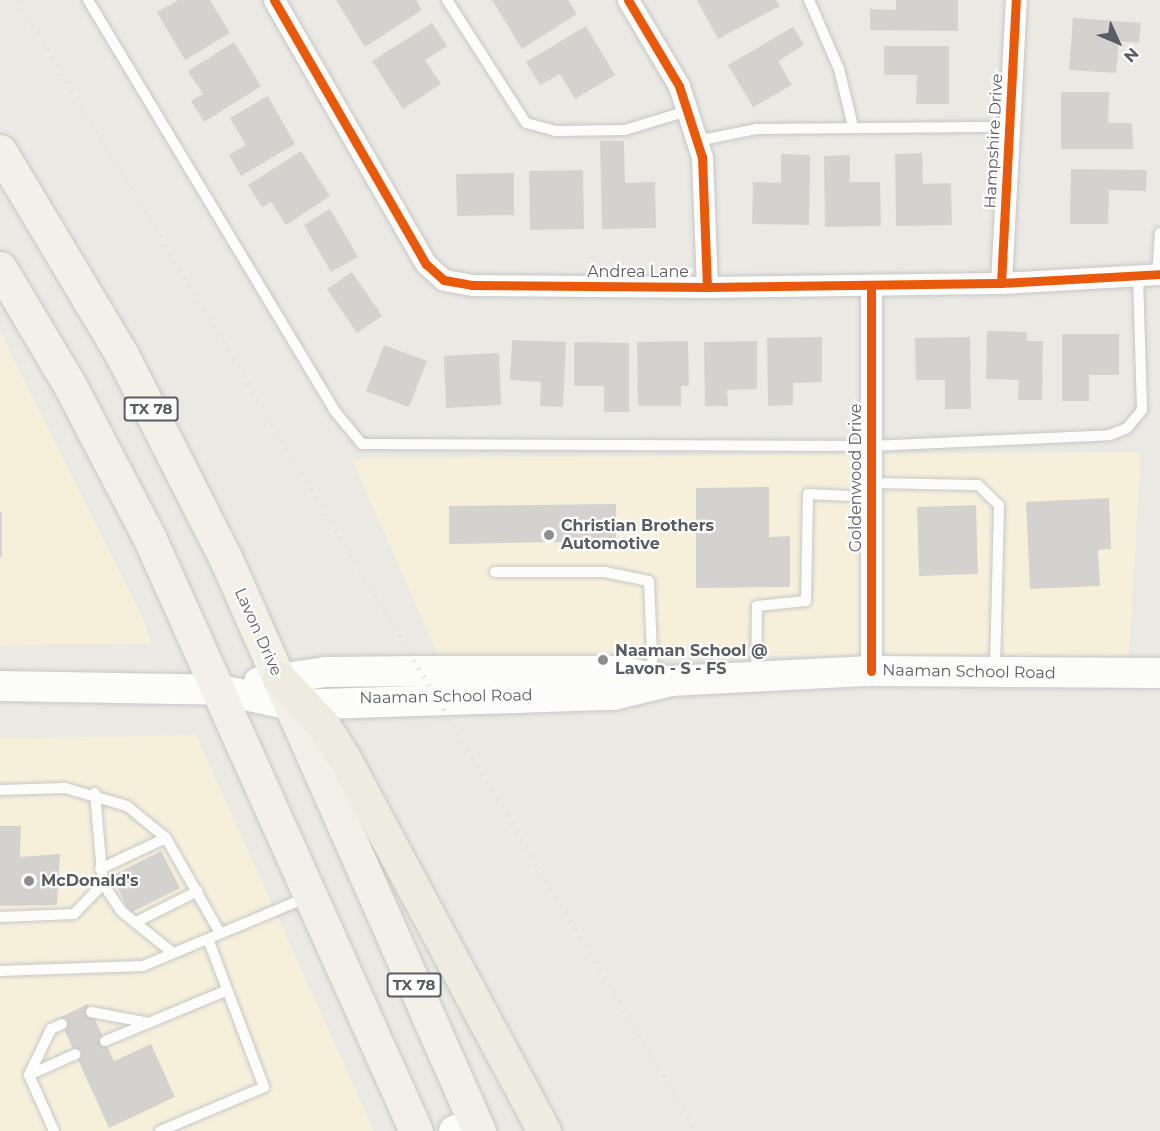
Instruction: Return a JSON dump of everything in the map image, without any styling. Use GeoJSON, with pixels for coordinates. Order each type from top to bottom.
{"type":"FeatureCollection","features":[{"type":"Feature","properties":{"kind":"highway"},"geometry":{"type":"LineString","coordinates":[[292,696],[344,758],[544,1131]]}},
{"type":"Feature","properties":{"kind":"main road","name":"Lavon Drive"},"geometry":{"type":"LineString","coordinates":[[0,151],[158,422],[292,696],[469,1128]]}},
{"type":"Feature","properties":{"kind":"main road"},"geometry":{"type":"LineString","coordinates":[[0,268],[90,424],[221,690],[416,1131]]}},
{"type":"Feature","properties":{"kind":"main road","name":"Naaman School Road"},"geometry":{"type":"LineString","coordinates":[[0,686],[221,690],[292,696],[614,695],[662,679],[871,671],[995,674],[1160,673]]}},
{"type":"Feature","properties":{"kind":"street","name":"Andrea Lane"},"geometry":{"type":"LineString","coordinates":[[274,0],[426,264],[444,280],[472,285],[707,287],[1001,283],[1152,274]]}},
{"type":"Feature","properties":{"kind":"street"},"geometry":{"type":"LineString","coordinates":[[628,0],[678,86],[702,157],[707,287]]}},
{"type":"Feature","properties":{"kind":"street","name":"Hampshire Drive"},"geometry":{"type":"LineString","coordinates":[[1001,283],[1016,0]]}},
{"type":"Feature","properties":{"kind":"street","name":"Goldenwood Drive"},"geometry":{"type":"LineString","coordinates":[[871,285],[871,671]]}},
{"type":"Feature","properties":{"kind":"lane"},"geometry":{"type":"LineString","coordinates":[[88,0],[334,410],[362,444],[871,446],[1078,439],[1127,428],[1142,410],[1152,274],[1160,233]]}},
{"type":"Feature","properties":{"kind":"lane"},"geometry":{"type":"LineString","coordinates":[[447,0],[526,123],[555,131],[625,130],[687,111]]}},
{"type":"Feature","properties":{"kind":"lane"},"geometry":{"type":"LineString","coordinates":[[809,0],[839,69],[853,126]]}},
{"type":"Feature","properties":{"kind":"lane"},"geometry":{"type":"LineString","coordinates":[[697,141],[756,129],[853,126],[1009,127]]}},
{"type":"Feature","properties":{"kind":"lane"},"geometry":{"type":"LineString","coordinates":[[756,677],[757,606],[806,601],[808,494],[978,485],[999,505],[995,674]]}},
{"type":"Feature","properties":{"kind":"lane"},"geometry":{"type":"LineString","coordinates":[[495,572],[605,572],[649,581],[662,679]]}},
{"type":"Feature","properties":{"kind":"lane"},"geometry":{"type":"LineString","coordinates":[[0,790],[65,788],[95,793],[127,806],[166,838],[220,933]]}},
{"type":"Feature","properties":{"kind":"lane"},"geometry":{"type":"LineString","coordinates":[[95,793],[103,884],[136,922],[173,953]]}},
{"type":"Feature","properties":{"kind":"lane"},"geometry":{"type":"LineString","coordinates":[[100,869],[134,859],[166,838]]}},
{"type":"Feature","properties":{"kind":"lane"},"geometry":{"type":"LineString","coordinates":[[0,918],[74,914],[103,884]]}},
{"type":"Feature","properties":{"kind":"lane"},"geometry":{"type":"LineString","coordinates":[[136,922],[158,905],[198,891]]}},
{"type":"Feature","properties":{"kind":"lane"},"geometry":{"type":"LineString","coordinates":[[0,970],[143,966],[311,895]]}},
{"type":"Feature","properties":{"kind":"lane"},"geometry":{"type":"LineString","coordinates":[[160,1131],[264,1087],[225,991],[208,939]]}},
{"type":"Feature","properties":{"kind":"lane"},"geometry":{"type":"LineString","coordinates":[[105,1041],[225,991]]}},
{"type":"Feature","properties":{"kind":"lane"},"geometry":{"type":"LineString","coordinates":[[91,1012],[149,1023]]}},
{"type":"Feature","properties":{"kind":"lane"},"geometry":{"type":"LineString","coordinates":[[54,1131],[29,1075],[51,1029],[62,1024]]}},
{"type":"Feature","properties":{"kind":"lane"},"geometry":{"type":"LineString","coordinates":[[29,1075],[76,1054]]}},
{"type":"Feature","properties":{"kind":"shaded area"},"geometry":{"type":"Polygon","coordinates":[[[0,331],[143,618],[151,643],[0,645],[0,331]]]}},
{"type":"Feature","properties":{"kind":"shaded area"},"geometry":{"type":"Polygon","coordinates":[[[1141,452],[1129,656],[438,655],[352,459],[1141,452]]]}},
{"type":"Feature","properties":{"kind":"shaded area"},"geometry":{"type":"Polygon","coordinates":[[[196,735],[374,1131],[0,1131],[0,739],[196,735]]]}},
{"type":"Feature","properties":{"kind":"building"},"geometry":{"type":"Polygon","coordinates":[[[178,0],[210,0],[230,33],[185,60],[157,12],[178,0]]]}},
{"type":"Feature","properties":{"kind":"building"},"geometry":{"type":"Polygon","coordinates":[[[336,0],[416,0],[422,10],[365,47],[336,0]]]}},
{"type":"Feature","properties":{"kind":"building"},"geometry":{"type":"Polygon","coordinates":[[[492,0],[568,0],[577,14],[522,49],[492,0]]]}},
{"type":"Feature","properties":{"kind":"building"},"geometry":{"type":"Polygon","coordinates":[[[697,0],[776,0],[780,6],[718,39],[697,0]]]}},
{"type":"Feature","properties":{"kind":"building"},"geometry":{"type":"Polygon","coordinates":[[[896,0],[958,0],[958,31],[870,30],[870,9],[896,10],[896,0]]]}},
{"type":"Feature","properties":{"kind":"building"},"geometry":{"type":"Polygon","coordinates":[[[1073,18],[1141,23],[1139,43],[1119,41],[1116,73],[1069,70],[1073,18]]]}},
{"type":"Feature","properties":{"kind":"building"},"geometry":{"type":"Polygon","coordinates":[[[432,23],[447,46],[425,60],[441,84],[403,109],[372,61],[432,23]]]}},
{"type":"Feature","properties":{"kind":"building"},"geometry":{"type":"Polygon","coordinates":[[[586,26],[615,75],[575,99],[560,74],[540,85],[526,62],[586,26]]]}},
{"type":"Feature","properties":{"kind":"building"},"geometry":{"type":"Polygon","coordinates":[[[793,27],[804,45],[778,61],[792,85],[753,107],[728,65],[793,27]]]}},
{"type":"Feature","properties":{"kind":"building"},"geometry":{"type":"Polygon","coordinates":[[[234,42],[261,86],[204,122],[191,101],[203,94],[188,71],[234,42]]]}},
{"type":"Feature","properties":{"kind":"building"},"geometry":{"type":"Polygon","coordinates":[[[884,46],[949,46],[949,104],[916,104],[917,75],[884,75],[884,46]]]}},
{"type":"Feature","properties":{"kind":"building"},"geometry":{"type":"Polygon","coordinates":[[[1061,92],[1109,92],[1108,123],[1132,123],[1133,149],[1061,149],[1061,92]]]}},
{"type":"Feature","properties":{"kind":"building"},"geometry":{"type":"Polygon","coordinates":[[[268,96],[295,144],[241,176],[229,155],[246,145],[230,118],[268,96]]]}},
{"type":"Feature","properties":{"kind":"building"},"geometry":{"type":"Polygon","coordinates":[[[600,141],[624,141],[625,183],[655,182],[656,228],[602,229],[600,141]]]}},
{"type":"Feature","properties":{"kind":"building"},"geometry":{"type":"Polygon","coordinates":[[[301,151],[330,196],[286,225],[271,202],[262,207],[248,185],[301,151]]]}},
{"type":"Feature","properties":{"kind":"building"},"geometry":{"type":"Polygon","coordinates":[[[922,153],[923,184],[951,183],[952,225],[896,226],[895,154],[922,153]]]}},
{"type":"Feature","properties":{"kind":"building"},"geometry":{"type":"Polygon","coordinates":[[[781,154],[810,155],[809,225],[752,224],[753,182],[781,183],[781,154]]]}},
{"type":"Feature","properties":{"kind":"building"},"geometry":{"type":"Polygon","coordinates":[[[850,155],[850,182],[880,182],[881,226],[825,227],[824,156],[850,155]]]}},
{"type":"Feature","properties":{"kind":"building"},"geometry":{"type":"Polygon","coordinates":[[[1071,169],[1147,170],[1146,191],[1109,190],[1108,224],[1070,224],[1071,169]]]}},
{"type":"Feature","properties":{"kind":"building"},"geometry":{"type":"Polygon","coordinates":[[[583,170],[584,229],[530,230],[529,171],[583,170]]]}},
{"type":"Feature","properties":{"kind":"building"},"geometry":{"type":"Polygon","coordinates":[[[514,173],[514,215],[457,216],[456,174],[514,173]]]}},
{"type":"Feature","properties":{"kind":"building"},"geometry":{"type":"Polygon","coordinates":[[[330,209],[358,257],[331,272],[304,225],[330,209]]]}},
{"type":"Feature","properties":{"kind":"building"},"geometry":{"type":"Polygon","coordinates":[[[352,272],[382,316],[357,333],[327,289],[352,272]]]}},
{"type":"Feature","properties":{"kind":"building"},"geometry":{"type":"Polygon","coordinates":[[[987,331],[1027,332],[1027,341],[1043,341],[1042,400],[1018,400],[1019,380],[986,379],[987,331]]]}},
{"type":"Feature","properties":{"kind":"building"},"geometry":{"type":"Polygon","coordinates":[[[1062,334],[1119,334],[1119,375],[1089,375],[1089,401],[1062,401],[1062,334]]]}},
{"type":"Feature","properties":{"kind":"building"},"geometry":{"type":"Polygon","coordinates":[[[822,337],[822,382],[793,383],[793,405],[768,406],[767,338],[822,337]]]}},
{"type":"Feature","properties":{"kind":"building"},"geometry":{"type":"Polygon","coordinates":[[[970,337],[971,409],[945,409],[945,380],[916,380],[915,338],[970,337]]]}},
{"type":"Feature","properties":{"kind":"building"},"geometry":{"type":"Polygon","coordinates":[[[512,340],[566,342],[563,407],[540,406],[541,382],[510,380],[512,340]]]}},
{"type":"Feature","properties":{"kind":"building"},"geometry":{"type":"Polygon","coordinates":[[[688,341],[689,386],[681,386],[681,406],[638,406],[637,342],[688,341]]]}},
{"type":"Feature","properties":{"kind":"building"},"geometry":{"type":"Polygon","coordinates":[[[757,341],[757,389],[727,390],[728,406],[705,406],[704,342],[757,341]]]}},
{"type":"Feature","properties":{"kind":"building"},"geometry":{"type":"Polygon","coordinates":[[[574,342],[629,343],[629,412],[604,412],[604,386],[574,386],[574,342]]]}},
{"type":"Feature","properties":{"kind":"building"},"geometry":{"type":"Polygon","coordinates":[[[384,345],[427,361],[409,407],[366,391],[384,345]]]}},
{"type":"Feature","properties":{"kind":"building"},"geometry":{"type":"Polygon","coordinates":[[[499,353],[501,405],[446,408],[444,356],[499,353]]]}},
{"type":"Feature","properties":{"kind":"building"},"geometry":{"type":"Polygon","coordinates":[[[769,487],[769,537],[790,536],[790,587],[696,588],[696,488],[769,487]]]}},
{"type":"Feature","properties":{"kind":"building"},"geometry":{"type":"Polygon","coordinates":[[[1109,498],[1111,549],[1098,550],[1100,586],[1030,589],[1026,502],[1109,498]]]}},
{"type":"Feature","properties":{"kind":"building"},"geometry":{"type":"Polygon","coordinates":[[[616,504],[616,541],[449,544],[449,506],[616,504]]]}},
{"type":"Feature","properties":{"kind":"building"},"geometry":{"type":"Polygon","coordinates":[[[976,505],[978,574],[919,576],[917,507],[976,505]]]}},
{"type":"Feature","properties":{"kind":"building"},"geometry":{"type":"Polygon","coordinates":[[[0,512],[2,512],[2,557],[0,557],[0,512]]]}},
{"type":"Feature","properties":{"kind":"building","name":"McDonald's"},"geometry":{"type":"Polygon","coordinates":[[[0,826],[21,826],[20,857],[60,854],[57,905],[0,906],[0,826]]]}},
{"type":"Feature","properties":{"kind":"building"},"geometry":{"type":"Polygon","coordinates":[[[161,851],[180,888],[130,913],[112,876],[161,851]]]}},
{"type":"Feature","properties":{"kind":"building"},"geometry":{"type":"Polygon","coordinates":[[[88,1004],[114,1061],[151,1044],[175,1097],[109,1128],[59,1018],[88,1004]]]}},
{"type":"Feature","properties":{"kind":"railway"},"geometry":{"type":"LineString","coordinates":[[18,0],[697,1131]]}},
{"type":"Feature","properties":{"kind":"cycle path"},"geometry":{"type":"LineString","coordinates":[[274,0],[426,264],[444,280],[472,285],[707,287],[1001,283],[1160,274]]}},
{"type":"Feature","properties":{"kind":"cycle path"},"geometry":{"type":"LineString","coordinates":[[628,0],[679,86],[702,157],[707,287]]}},
{"type":"Feature","properties":{"kind":"cycle path"},"geometry":{"type":"LineString","coordinates":[[1001,283],[1016,0]]}},
{"type":"Feature","properties":{"kind":"cycle path"},"geometry":{"type":"LineString","coordinates":[[871,285],[871,671]]}},
{"type":"Feature","properties":{"kind":"place","name":"Christian Brothers Automotive"},"geometry":{"type":"Point","coordinates":[549,535]}},
{"type":"Feature","properties":{"kind":"place","name":"Naaman School @ Lavon - S - FS"},"geometry":{"type":"Point","coordinates":[603,660]}},
{"type":"Feature","properties":{"kind":"place","name":"McDonald's"},"geometry":{"type":"Point","coordinates":[29,881]}}]}
